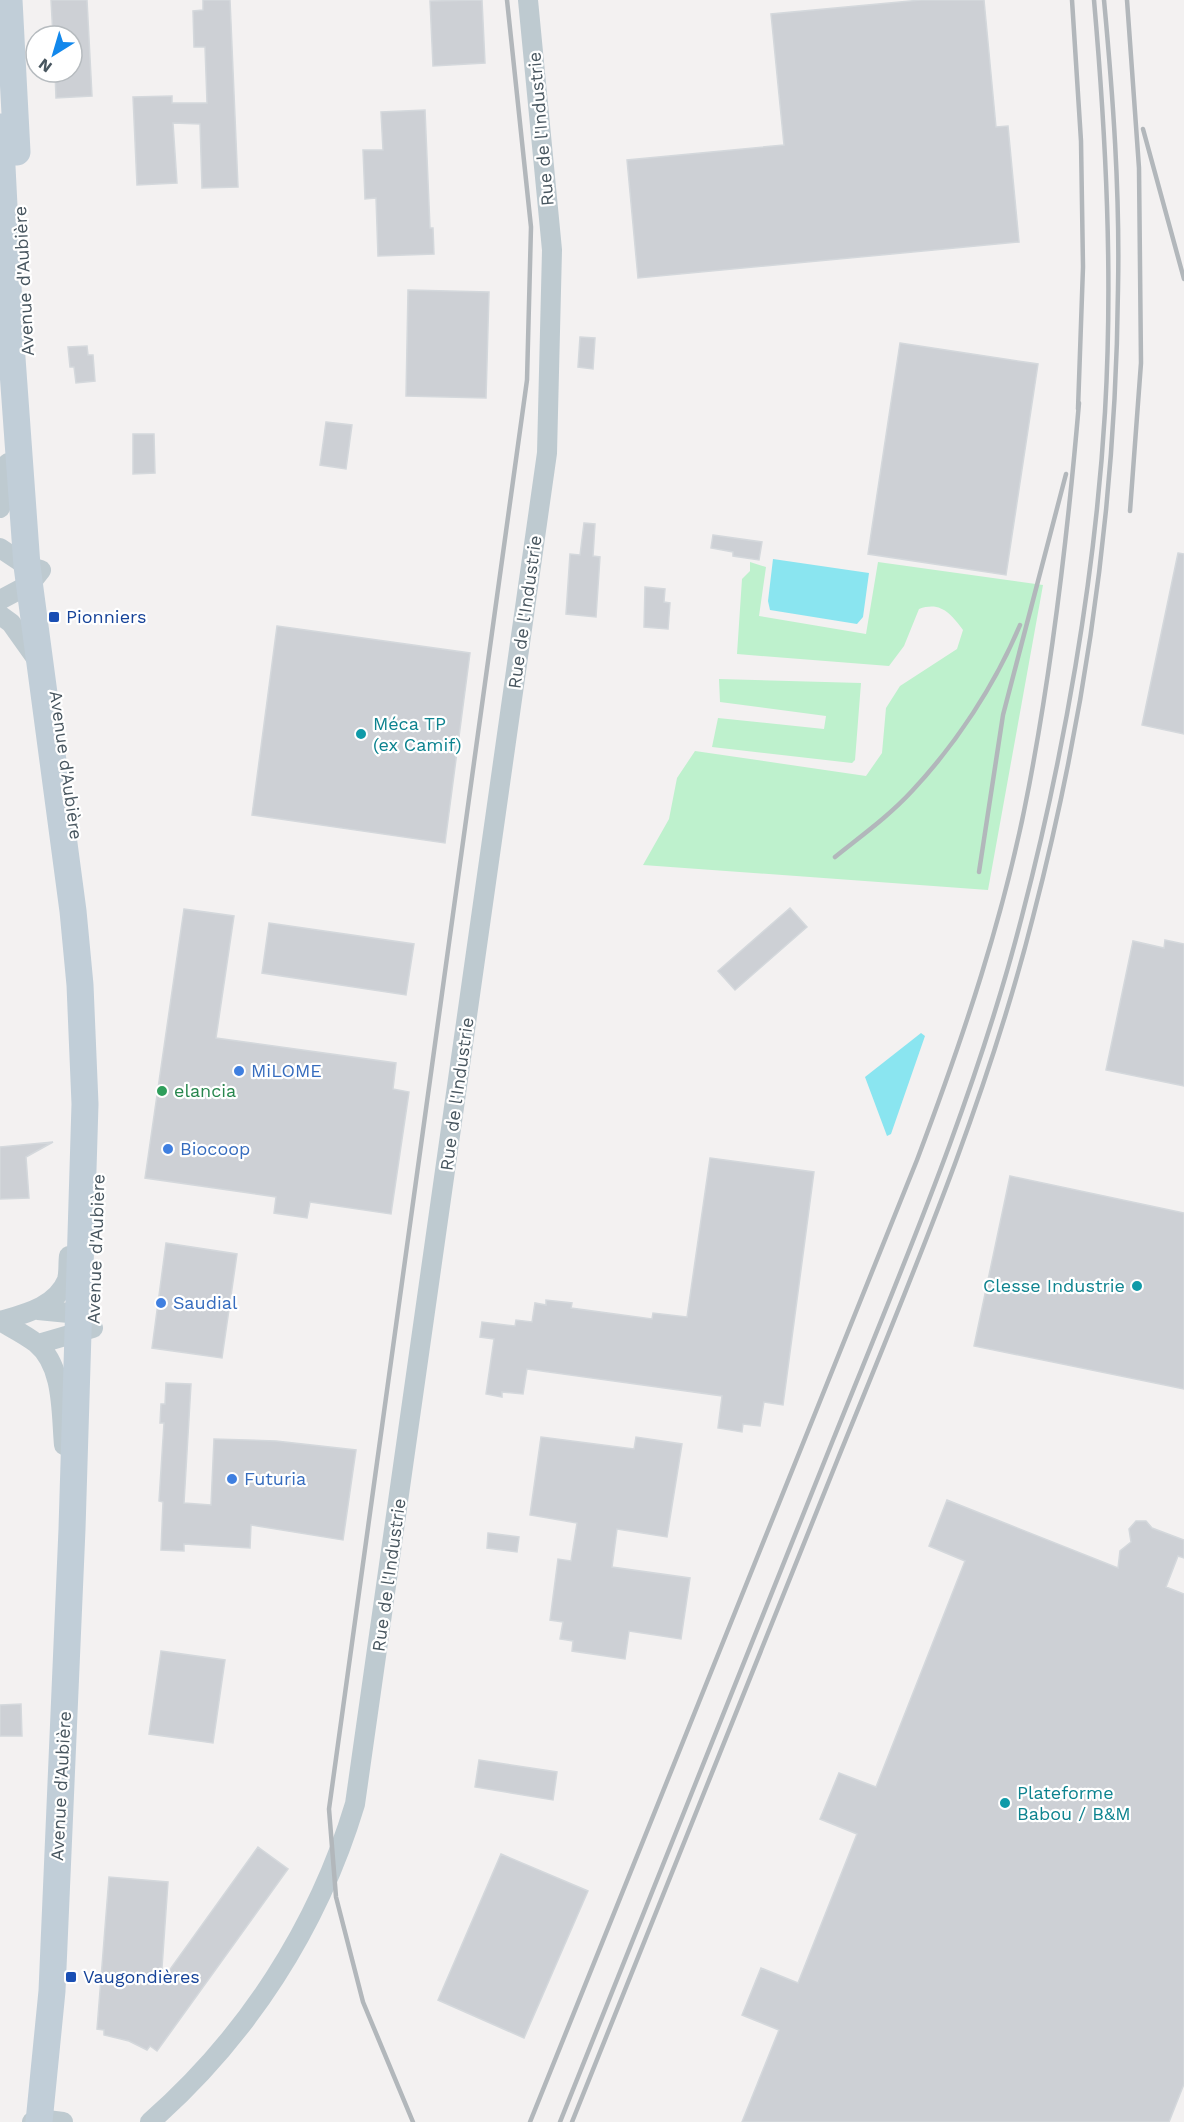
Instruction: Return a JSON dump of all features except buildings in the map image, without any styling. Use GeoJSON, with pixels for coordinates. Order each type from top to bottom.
{"type":"FeatureCollection","features":[{"type":"Feature","properties":{"kind":"main road","name":"Avenue d'Aubière"},"geometry":{"type":"LineString","coordinates":[[9,0],[33,573],[39,662],[73,911],[80,985],[85,1104],[83,1325],[46,2121]]}},
{"type":"Feature","properties":{"kind":"main road","name":"Avenue d'Aubière"},"geometry":{"type":"LineString","coordinates":[[0,127],[11,344],[33,573],[94,975],[99,1106],[99,1209],[83,1325]]}},
{"type":"Feature","properties":{"kind":"street","name":"Rue de l'Industrie"},"geometry":{"type":"LineString","coordinates":[[150,2122],[175,2100],[235,2032],[290,1954],[332,1869],[355,1804],[547,453],[552,250],[528,0]]}},
{"type":"Feature","properties":{"kind":"street"},"geometry":{"type":"LineString","coordinates":[[0,508],[8,488],[5,370],[11,344]]}},
{"type":"Feature","properties":{"kind":"street"},"geometry":{"type":"LineString","coordinates":[[0,548],[33,573],[0,600]]}},
{"type":"Feature","properties":{"kind":"street"},"geometry":{"type":"LineString","coordinates":[[0,615],[11,623],[39,662]]}},
{"type":"Feature","properties":{"kind":"street","name":"Avenue d'Aubière"},"geometry":{"type":"LineString","coordinates":[[0,1321],[38,1310],[67,1280],[85,1104]]}},
{"type":"Feature","properties":{"kind":"street"},"geometry":{"type":"LineString","coordinates":[[38,1310],[83,1325]]}},
{"type":"Feature","properties":{"kind":"street","name":"Avenue d'Aubière"},"geometry":{"type":"LineString","coordinates":[[0,1321],[38,1344],[50,1362],[59,1388],[72,1529]]}},
{"type":"Feature","properties":{"kind":"street"},"geometry":{"type":"LineString","coordinates":[[38,1344],[83,1325]]}},
{"type":"Feature","properties":{"kind":"green space"},"geometry":{"type":"Polygon","coordinates":[[[750,562],[766,567],[759,616],[866,634],[878,562],[1043,585],[988,890],[643,865],[669,819],[677,778],[695,751],[866,776],[882,753],[886,708],[900,686],[957,649],[963,630],[945,610],[927,607],[919,609],[904,646],[889,666],[737,654],[742,579],[750,571],[750,562]]]}},
{"type":"Feature","properties":{"kind":"green space"},"geometry":{"type":"Polygon","coordinates":[[[719,679],[861,683],[855,760],[852,763],[712,747],[718,718],[824,729],[826,716],[720,702],[719,679]]]}},
{"type":"Feature","properties":{"kind":"water"},"geometry":{"type":"Polygon","coordinates":[[[773,559],[869,573],[863,617],[857,624],[770,610],[768,601],[773,559]]]}},
{"type":"Feature","properties":{"kind":"water"},"geometry":{"type":"Polygon","coordinates":[[[921,1033],[925,1036],[891,1134],[887,1136],[865,1077],[921,1033]]]}},
{"type":"Feature","properties":{"kind":"railway"},"geometry":{"type":"LineString","coordinates":[[413,2122],[363,2002],[336,1897],[329,1809],[527,380],[531,227],[507,0]]}},
{"type":"Feature","properties":{"kind":"railway"},"geometry":{"type":"LineString","coordinates":[[1072,0],[1081,141],[1083,267],[1078,409]]}},
{"type":"Feature","properties":{"kind":"railway"},"geometry":{"type":"LineString","coordinates":[[560,2122],[936,1181],[983,1050],[1022,916],[1051,793],[1076,666],[1094,538],[1105,412],[1108,309],[1107,206],[1094,0]]}},
{"type":"Feature","properties":{"kind":"railway"},"geometry":{"type":"LineString","coordinates":[[572,2122],[944,1192],[993,1055],[1033,917],[1052,840],[1083,684],[1095,606],[1111,447],[1116,368],[1118,216],[1113,108],[1104,0]]}},
{"type":"Feature","properties":{"kind":"railway"},"geometry":{"type":"LineString","coordinates":[[1127,0],[1139,168],[1141,363],[1130,511]]}},
{"type":"Feature","properties":{"kind":"railway"},"geometry":{"type":"LineString","coordinates":[[1143,129],[1184,279]]}},
{"type":"Feature","properties":{"kind":"railway"},"geometry":{"type":"LineString","coordinates":[[530,2122],[917,1160],[966,1022],[1008,881],[1038,739],[1059,595],[1079,403]]}},
{"type":"Feature","properties":{"kind":"railway"},"geometry":{"type":"LineString","coordinates":[[979,872],[1003,715],[1066,474]]}},
{"type":"Feature","properties":{"kind":"railway"},"geometry":{"type":"LineString","coordinates":[[835,857],[875,826],[903,800],[944,754],[973,713],[999,670],[1020,625]]}},
{"type":"Feature","properties":{"kind":"place","name":"Pionniers"},"geometry":{"type":"Point","coordinates":[54,617]}},
{"type":"Feature","properties":{"kind":"place","name":"Méca TP (ex Camif)"},"geometry":{"type":"Point","coordinates":[361,734]}},
{"type":"Feature","properties":{"kind":"place","name":"MiLOME"},"geometry":{"type":"Point","coordinates":[239,1071]}},
{"type":"Feature","properties":{"kind":"place","name":"elancia"},"geometry":{"type":"Point","coordinates":[162,1091]}},
{"type":"Feature","properties":{"kind":"place","name":"Biocoop"},"geometry":{"type":"Point","coordinates":[168,1149]}},
{"type":"Feature","properties":{"kind":"place","name":"Clesse Industrie"},"geometry":{"type":"Point","coordinates":[1137,1286]}},
{"type":"Feature","properties":{"kind":"place","name":"Saudial"},"geometry":{"type":"Point","coordinates":[161,1303]}},
{"type":"Feature","properties":{"kind":"place","name":"Futuria"},"geometry":{"type":"Point","coordinates":[232,1479]}},
{"type":"Feature","properties":{"kind":"place","name":"Plateforme Babou / B&M"},"geometry":{"type":"Point","coordinates":[1005,1803]}},
{"type":"Feature","properties":{"kind":"place","name":"Vaugondières"},"geometry":{"type":"Point","coordinates":[71,1977]}}]}
